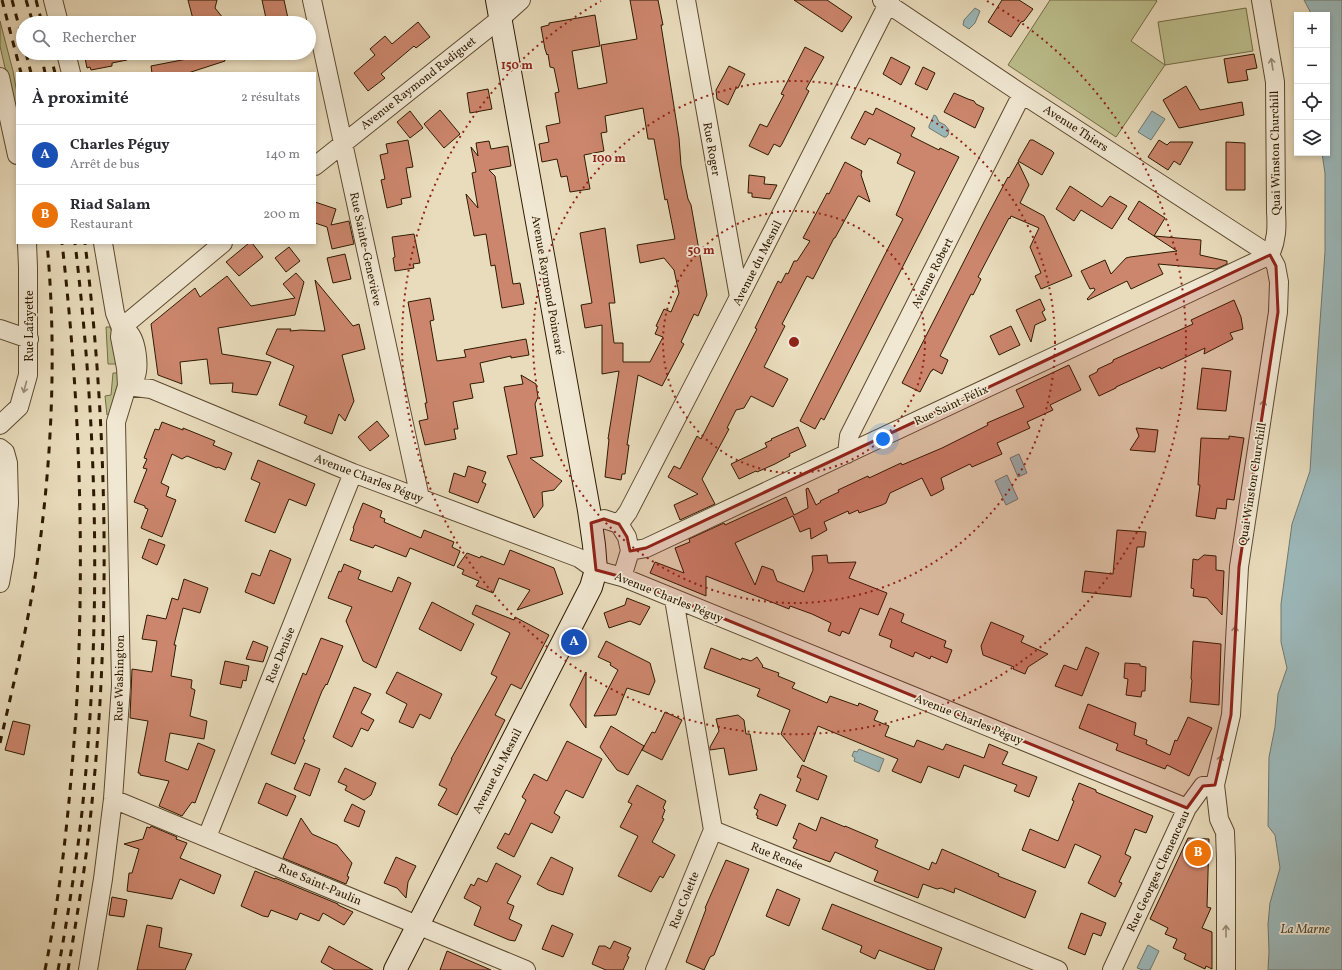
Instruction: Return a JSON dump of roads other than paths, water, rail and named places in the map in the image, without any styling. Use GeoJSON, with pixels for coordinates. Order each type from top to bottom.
{"type":"FeatureCollection","features":[{"type":"Feature","properties":{"kind":"street"},"geometry":{"type":"LineString","coordinates":[[53,0],[57,16]]}},
{"type":"Feature","properties":{"kind":"street","name":"Rue Sainte-Geneviève"},"geometry":{"type":"LineString","coordinates":[[312,0],[316,16]]}},
{"type":"Feature","properties":{"kind":"street","name":"Avenue Raymond Radiguet"},"geometry":{"type":"LineString","coordinates":[[316,165],[499,9],[521,0]]}},
{"type":"Feature","properties":{"kind":"street","name":"Rue Roger"},"geometry":{"type":"LineString","coordinates":[[686,0],[740,297]]}},
{"type":"Feature","properties":{"kind":"street","name":"Quai Winston Churchill"},"geometry":{"type":"LineString","coordinates":[[1226,970],[1225,832],[1219,819],[1215,785],[1231,715],[1239,567],[1278,312],[1279,282],[1276,266],[1270,255],[1275,246],[1277,232],[1275,82],[1261,0]]}},
{"type":"Feature","properties":{"kind":"street","name":"Avenue du Mesnil"},"geometry":{"type":"LineString","coordinates":[[619,524],[628,512],[740,297],[886,1]]}},
{"type":"Feature","properties":{"kind":"street","name":"Avenue Thiers"},"geometry":{"type":"LineString","coordinates":[[886,1],[1022,94],[1270,255]]}},
{"type":"Feature","properties":{"kind":"street","name":"Avenue Raymond Poincaré"},"geometry":{"type":"LineString","coordinates":[[499,9],[591,523],[596,570]]}},
{"type":"Feature","properties":{"kind":"street","name":"Rue Sainte-Geneviève"},"geometry":{"type":"LineString","coordinates":[[316,18],[420,498]]}},
{"type":"Feature","properties":{"kind":"street"},"geometry":{"type":"LineString","coordinates":[[68,60],[71,72]]}},
{"type":"Feature","properties":{"kind":"street"},"geometry":{"type":"LineString","coordinates":[[0,77],[16,150]]}},
{"type":"Feature","properties":{"kind":"street","name":"Avenue Robert"},"geometry":{"type":"LineString","coordinates":[[847,454],[849,436],[1022,94]]}},
{"type":"Feature","properties":{"kind":"street","name":"Rue Lafayette"},"geometry":{"type":"LineString","coordinates":[[0,425],[20,407],[28,375],[28,267],[26,244]]}},
{"type":"Feature","properties":{"kind":"street"},"geometry":{"type":"LineString","coordinates":[[103,244],[113,306],[121,328],[120,337],[126,368],[127,386]]}},
{"type":"Feature","properties":{"kind":"street"},"geometry":{"type":"LineString","coordinates":[[121,328],[222,244]]}},
{"type":"Feature","properties":{"kind":"street","name":"Rue Saint-Félix"},"geometry":{"type":"LineString","coordinates":[[630,551],[646,548],[1270,255]]}},
{"type":"Feature","properties":{"kind":"street"},"geometry":{"type":"LineString","coordinates":[[0,329],[29,339]]}},
{"type":"Feature","properties":{"kind":"street","name":"Avenue Charles Péguy"},"geometry":{"type":"LineString","coordinates":[[127,386],[151,389],[353,473],[579,558],[596,570],[622,577],[1187,808]]}},
{"type":"Feature","properties":{"kind":"street","name":"Rue Washington"},"geometry":{"type":"LineString","coordinates":[[88,970],[103,879],[113,799],[121,686],[116,422],[127,386]]}},
{"type":"Feature","properties":{"kind":"street"},"geometry":{"type":"LineString","coordinates":[[0,448],[4,452],[8,462],[9,503],[5,554],[0,583]]}},
{"type":"Feature","properties":{"kind":"street","name":"Rue Denise"},"geometry":{"type":"LineString","coordinates":[[207,837],[353,473]]}},
{"type":"Feature","properties":{"kind":"street"},"geometry":{"type":"LineString","coordinates":[[591,523],[604,519],[619,524],[627,536],[630,551],[622,577]]}},
{"type":"Feature","properties":{"kind":"street","name":"Avenue du Mesnil"},"geometry":{"type":"LineString","coordinates":[[395,970],[591,587],[596,570]]}},
{"type":"Feature","properties":{"kind":"street"},"geometry":{"type":"LineString","coordinates":[[674,599],[713,830]]}},
{"type":"Feature","properties":{"kind":"street","name":"Rue Georges Clemenceau"},"geometry":{"type":"LineString","coordinates":[[1112,970],[1187,808],[1204,786],[1215,785]]}},
{"type":"Feature","properties":{"kind":"street","name":"Rue Saint-Paulin"},"geometry":{"type":"LineString","coordinates":[[113,799],[526,970]]}},
{"type":"Feature","properties":{"kind":"street","name":"Rue Colette"},"geometry":{"type":"LineString","coordinates":[[655,970],[713,830]]}},
{"type":"Feature","properties":{"kind":"street","name":"Rue Renée"},"geometry":{"type":"LineString","coordinates":[[713,830],[1058,970]]}},
{"type":"Feature","properties":{"kind":"water","name":"La Marne"},"geometry":{"type":"Polygon","coordinates":[[[1304,0],[1342,0],[1342,970],[1268,970],[1268,924],[1270,903],[1280,868],[1275,835],[1268,826],[1269,757],[1275,727],[1278,694],[1287,668],[1281,642],[1281,604],[1292,524],[1310,471],[1325,252],[1325,173],[1322,156],[1330,156],[1330,12],[1310,12],[1304,0]]]}},
{"type":"Feature","properties":{"kind":"water"},"geometry":{"type":"Polygon","coordinates":[[[975,8],[980,11],[975,23],[969,29],[963,25],[964,20],[975,8]]]}},
{"type":"Feature","properties":{"kind":"water"},"geometry":{"type":"Polygon","coordinates":[[[1152,111],[1165,119],[1151,140],[1138,132],[1152,111]]]}},
{"type":"Feature","properties":{"kind":"water"},"geometry":{"type":"Polygon","coordinates":[[[934,115],[939,122],[945,125],[949,130],[946,137],[929,128],[934,115]]]}},
{"type":"Feature","properties":{"kind":"water"},"geometry":{"type":"Polygon","coordinates":[[[1019,454],[1027,473],[1018,477],[1010,458],[1019,454]]]}},
{"type":"Feature","properties":{"kind":"water"},"geometry":{"type":"Polygon","coordinates":[[[1007,475],[1018,499],[1006,505],[995,481],[1007,475]]]}},
{"type":"Feature","properties":{"kind":"water"},"geometry":{"type":"Polygon","coordinates":[[[859,749],[884,759],[879,772],[854,761],[855,758],[852,756],[854,751],[857,752],[859,749]]]}},
{"type":"Feature","properties":{"kind":"water"},"geometry":{"type":"Polygon","coordinates":[[[1148,945],[1159,951],[1150,970],[1137,968],[1148,945]]]}},
{"type":"Feature","properties":{"kind":"railway"},"geometry":{"type":"LineString","coordinates":[[2,0],[16,54]]}},
{"type":"Feature","properties":{"kind":"railway"},"geometry":{"type":"LineString","coordinates":[[12,0],[16,16]]}},
{"type":"Feature","properties":{"kind":"railway"},"geometry":{"type":"LineString","coordinates":[[26,0],[31,16]]}},
{"type":"Feature","properties":{"kind":"railway"},"geometry":{"type":"LineString","coordinates":[[36,0],[40,16]]}},
{"type":"Feature","properties":{"kind":"railway"},"geometry":{"type":"LineString","coordinates":[[18,60],[21,72]]}},
{"type":"Feature","properties":{"kind":"railway"},"geometry":{"type":"LineString","coordinates":[[28,60],[31,72]]}},
{"type":"Feature","properties":{"kind":"railway"},"geometry":{"type":"LineString","coordinates":[[42,60],[45,72]]}},
{"type":"Feature","properties":{"kind":"railway"},"geometry":{"type":"LineString","coordinates":[[52,60],[55,72]]}},
{"type":"Feature","properties":{"kind":"railway"},"geometry":{"type":"LineString","coordinates":[[0,743],[20,657],[32,593],[46,490],[52,366],[52,325],[47,244]]}},
{"type":"Feature","properties":{"kind":"railway"},"geometry":{"type":"LineString","coordinates":[[45,970],[61,875],[68,811],[79,656],[80,538],[77,420],[62,244]]}},
{"type":"Feature","properties":{"kind":"railway"},"geometry":{"type":"LineString","coordinates":[[58,970],[71,896],[81,821],[88,749],[94,604],[93,460],[89,387],[75,244]]}},
{"type":"Feature","properties":{"kind":"railway"},"geometry":{"type":"LineString","coordinates":[[68,970],[83,877],[90,821],[97,749],[104,605],[102,459],[93,315],[85,244]]}},
{"type":"Feature","properties":{"kind":"place","name":"Charles Péguy"},"geometry":{"type":"Point","coordinates":[574,642]}},
{"type":"Feature","properties":{"kind":"place","name":"Riad Salam"},"geometry":{"type":"Point","coordinates":[1198,853]}}]}
